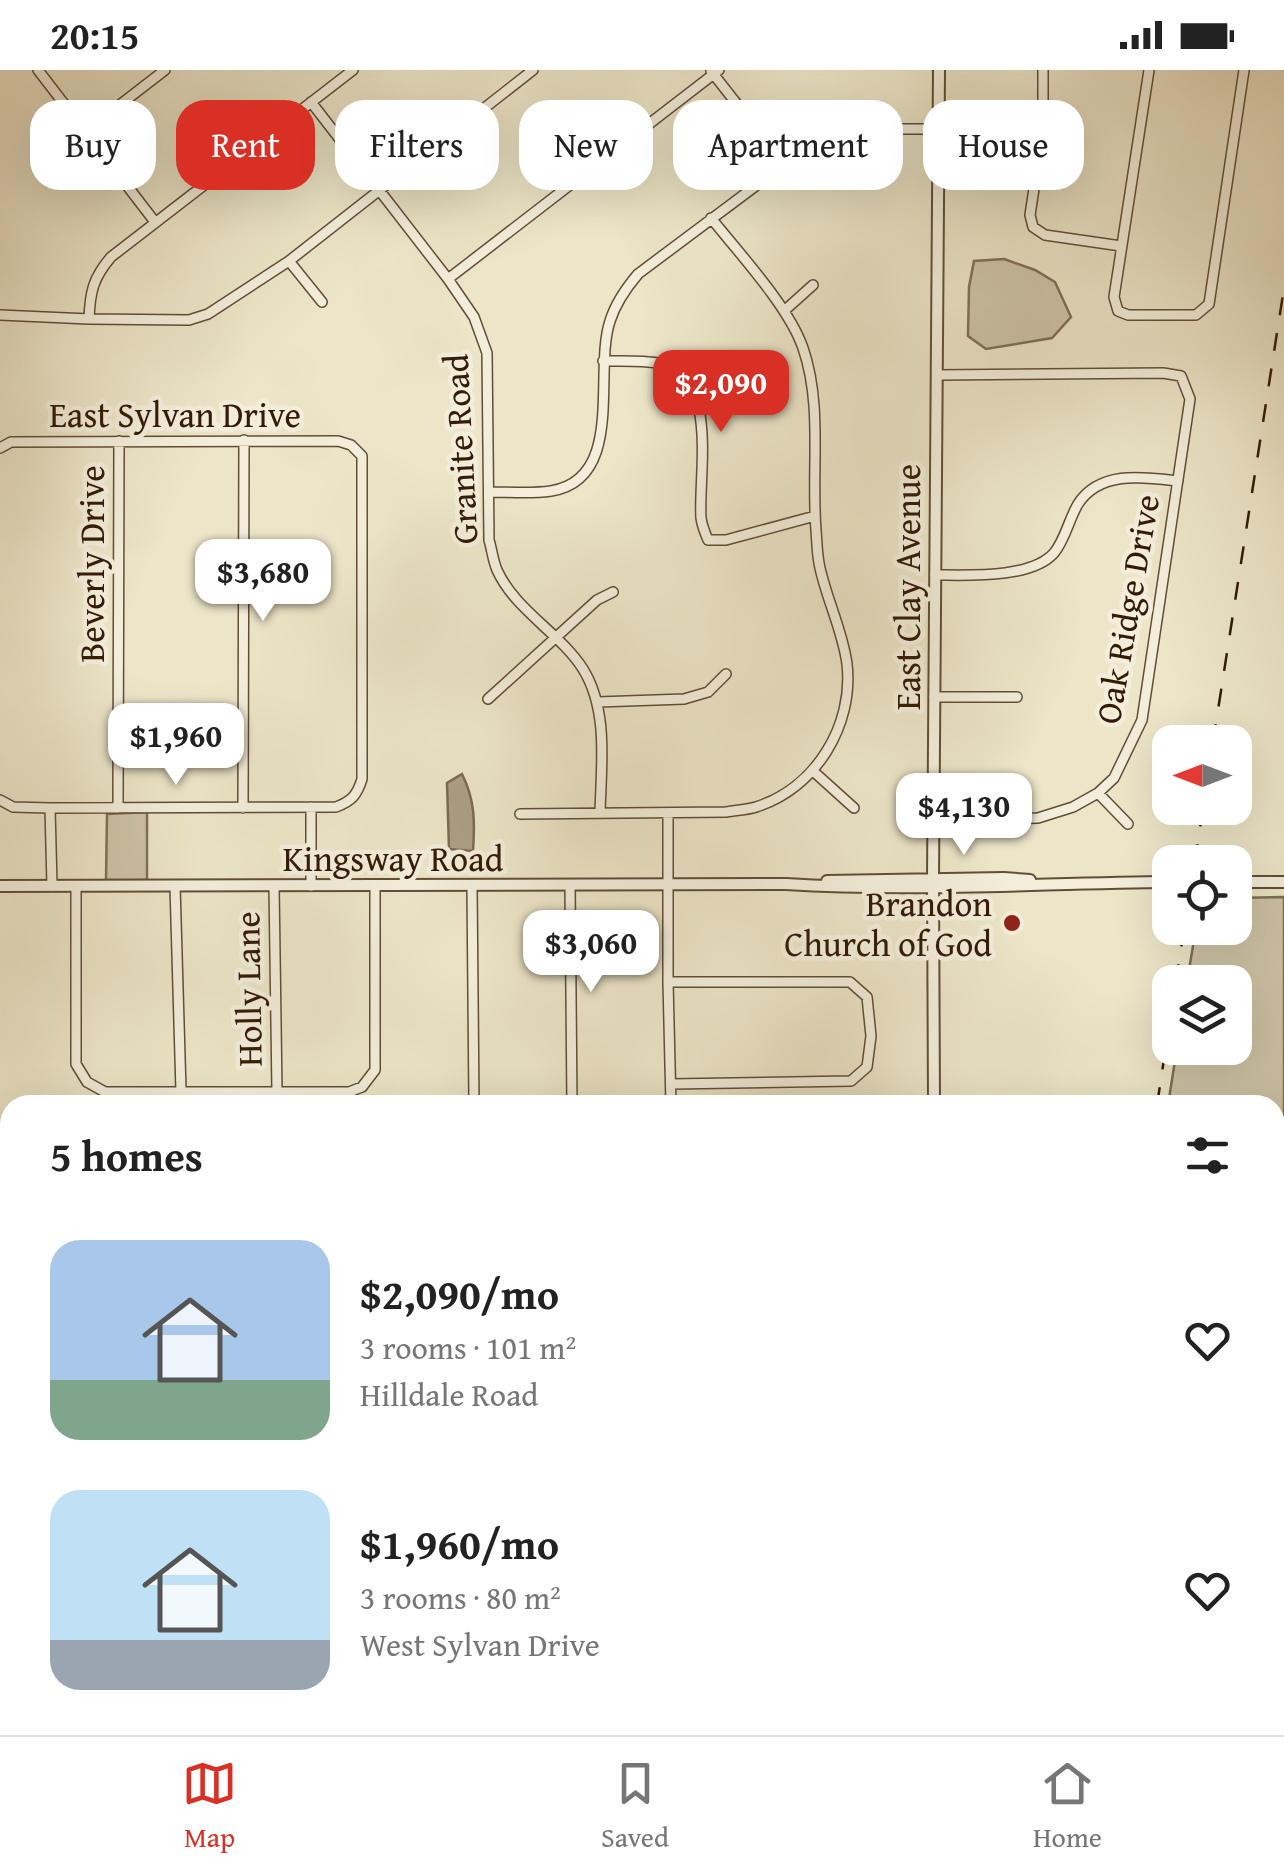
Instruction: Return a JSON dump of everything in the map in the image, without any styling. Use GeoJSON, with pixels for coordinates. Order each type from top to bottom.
{"type":"FeatureCollection","features":[{"type":"Feature","properties":{"kind":"street"},"geometry":{"type":"LineString","coordinates":[[38,70],[62,100]]}},
{"type":"Feature","properties":{"kind":"street"},"geometry":{"type":"LineString","coordinates":[[126,100],[165,70]]}},
{"type":"Feature","properties":{"kind":"street"},"geometry":{"type":"LineString","coordinates":[[314,100],[353,70]]}},
{"type":"Feature","properties":{"kind":"street"},"geometry":{"type":"LineString","coordinates":[[0,314],[189,320],[208,314],[289,261],[532,70]]}},
{"type":"Feature","properties":{"kind":"street","name":"East Clay Avenue"},"geometry":{"type":"LineString","coordinates":[[938,100],[939,70]]}},
{"type":"Feature","properties":{"kind":"street"},"geometry":{"type":"LineString","coordinates":[[1043,70],[1043,100]]}},
{"type":"Feature","properties":{"kind":"street"},"geometry":{"type":"LineString","coordinates":[[1149,70],[1114,297],[1118,312],[1128,315],[1196,315],[1209,304],[1244,70]]}},
{"type":"Feature","properties":{"kind":"street"},"geometry":{"type":"LineString","coordinates":[[448,279],[714,71],[736,100]]}},
{"type":"Feature","properties":{"kind":"street","name":"Granite Road"},"geometry":{"type":"LineString","coordinates":[[315,107],[474,317],[487,354],[489,540],[497,570],[512,593],[583,669],[598,702],[600,813]]}},
{"type":"Feature","properties":{"kind":"street"},"geometry":{"type":"LineString","coordinates":[[131,190],[156,222]]}},
{"type":"Feature","properties":{"kind":"street"},"geometry":{"type":"LineString","coordinates":[[89,319],[90,293],[100,268],[197,190]]}},
{"type":"Feature","properties":{"kind":"street"},"geometry":{"type":"LineString","coordinates":[[489,492],[554,491],[577,480],[593,462],[601,439],[603,361],[610,320],[630,284],[749,190]]}},
{"type":"Feature","properties":{"kind":"street","name":"East Clay Avenue"},"geometry":{"type":"LineString","coordinates":[[934,1095],[938,190]]}},
{"type":"Feature","properties":{"kind":"street"},"geometry":{"type":"LineString","coordinates":[[1034,190],[1030,215],[1033,227],[1045,236],[1122,246]]}},
{"type":"Feature","properties":{"kind":"street"},"geometry":{"type":"LineString","coordinates":[[520,814],[668,814],[757,807],[787,793],[813,771],[836,738],[847,700],[847,662],[819,566],[814,386],[802,345],[784,311],[711,218]]}},
{"type":"Feature","properties":{"kind":"street"},"geometry":{"type":"LineString","coordinates":[[289,261],[322,302]]}},
{"type":"Feature","properties":{"kind":"street"},"geometry":{"type":"LineString","coordinates":[[784,311],[813,286]]}},
{"type":"Feature","properties":{"kind":"street"},"geometry":{"type":"LineString","coordinates":[[603,361],[662,363],[679,372],[693,387],[702,424],[701,522],[708,540],[726,540],[815,516]]}},
{"type":"Feature","properties":{"kind":"street","name":"Oak Ridge Drive"},"geometry":{"type":"LineString","coordinates":[[936,376],[1162,373],[1181,376],[1190,399],[1142,720],[1114,778],[1098,793]]}},
{"type":"Feature","properties":{"kind":"street","name":"Beverly Drive"},"geometry":{"type":"LineString","coordinates":[[118,440],[118,808]]}},
{"type":"Feature","properties":{"kind":"street"},"geometry":{"type":"LineString","coordinates":[[243,808],[244,440]]}},
{"type":"Feature","properties":{"kind":"street","name":"East Sylvan Drive"},"geometry":{"type":"LineString","coordinates":[[0,448],[11,442],[338,441],[351,445],[362,456],[362,779],[350,802],[311,807]]}},
{"type":"Feature","properties":{"kind":"street"},"geometry":{"type":"LineString","coordinates":[[935,576],[1005,574],[1026,569],[1053,554],[1080,500],[1103,484],[1129,476],[1178,481]]}},
{"type":"Feature","properties":{"kind":"street"},"geometry":{"type":"LineString","coordinates":[[488,698],[596,600],[612,592]]}},
{"type":"Feature","properties":{"kind":"street"},"geometry":{"type":"LineString","coordinates":[[598,702],[684,700],[708,692],[726,674]]}},
{"type":"Feature","properties":{"kind":"street"},"geometry":{"type":"LineString","coordinates":[[934,697],[1017,697]]}},
{"type":"Feature","properties":{"kind":"street"},"geometry":{"type":"LineString","coordinates":[[813,771],[854,808]]}},
{"type":"Feature","properties":{"kind":"street"},"geometry":{"type":"LineString","coordinates":[[933,820],[1038,818],[1073,808],[1098,793],[1128,824]]}},
{"type":"Feature","properties":{"kind":"street"},"geometry":{"type":"LineString","coordinates":[[0,800],[13,807],[50,808],[311,807],[312,886]]}},
{"type":"Feature","properties":{"kind":"street"},"geometry":{"type":"LineString","coordinates":[[50,808],[52,886]]}},
{"type":"Feature","properties":{"kind":"street"},"geometry":{"type":"LineString","coordinates":[[668,814],[672,1095]]}},
{"type":"Feature","properties":{"kind":"street","name":"Kingsway Road"},"geometry":{"type":"LineString","coordinates":[[0,886],[786,884],[859,879],[933,883],[1004,878],[1152,882]]}},
{"type":"Feature","properties":{"kind":"street"},"geometry":{"type":"LineString","coordinates":[[1252,882],[1284,882]]}},
{"type":"Feature","properties":{"kind":"street"},"geometry":{"type":"LineString","coordinates":[[570,884],[572,1095]]}},
{"type":"Feature","properties":{"kind":"street"},"geometry":{"type":"LineString","coordinates":[[76,886],[76,1064],[88,1082],[105,1092],[348,1092],[362,1087],[374,1070],[374,885]]}},
{"type":"Feature","properties":{"kind":"street"},"geometry":{"type":"LineString","coordinates":[[472,885],[474,1095]]}},
{"type":"Feature","properties":{"kind":"street"},"geometry":{"type":"LineString","coordinates":[[175,886],[180,1092]]}},
{"type":"Feature","properties":{"kind":"street","name":"Holly Lane"},"geometry":{"type":"LineString","coordinates":[[274,886],[277,1092]]}},
{"type":"Feature","properties":{"kind":"street"},"geometry":{"type":"LineString","coordinates":[[668,982],[850,982],[867,998],[871,1036],[868,1067],[852,1081],[672,1084]]}},
{"type":"Feature","properties":{"kind":"shaded area"},"geometry":{"type":"Polygon","coordinates":[[[1004,259],[1055,282],[1071,317],[1052,338],[986,349],[968,336],[974,261],[1004,259]]]}},
{"type":"Feature","properties":{"kind":"shaded area"},"geometry":{"type":"Polygon","coordinates":[[[462,774],[473,811],[473,851],[449,849],[447,783],[462,774]]]}},
{"type":"Feature","properties":{"kind":"shaded area"},"geometry":{"type":"Polygon","coordinates":[[[147,812],[147,880],[106,880],[107,814],[147,812]]]}},
{"type":"Feature","properties":{"kind":"shaded area"},"geometry":{"type":"Polygon","coordinates":[[[1284,897],[1284,1095],[1170,1095],[1174,1065],[1252,1065],[1252,965],[1190,965],[1193,945],[1252,945],[1252,898],[1284,897]]]}},
{"type":"Feature","properties":{"kind":"railway"},"geometry":{"type":"LineString","coordinates":[[1216,725],[1284,288]]}},
{"type":"Feature","properties":{"kind":"railway"},"geometry":{"type":"LineString","coordinates":[[1198,845],[1200,825]]}},
{"type":"Feature","properties":{"kind":"railway"},"geometry":{"type":"LineString","coordinates":[[1179,965],[1181,945]]}},
{"type":"Feature","properties":{"kind":"railway"},"geometry":{"type":"LineString","coordinates":[[1159,1095],[1163,1065]]}},
{"type":"Feature","properties":{"kind":"place","name":"Brandon Church of God"},"geometry":{"type":"Point","coordinates":[1012,923]}}]}
